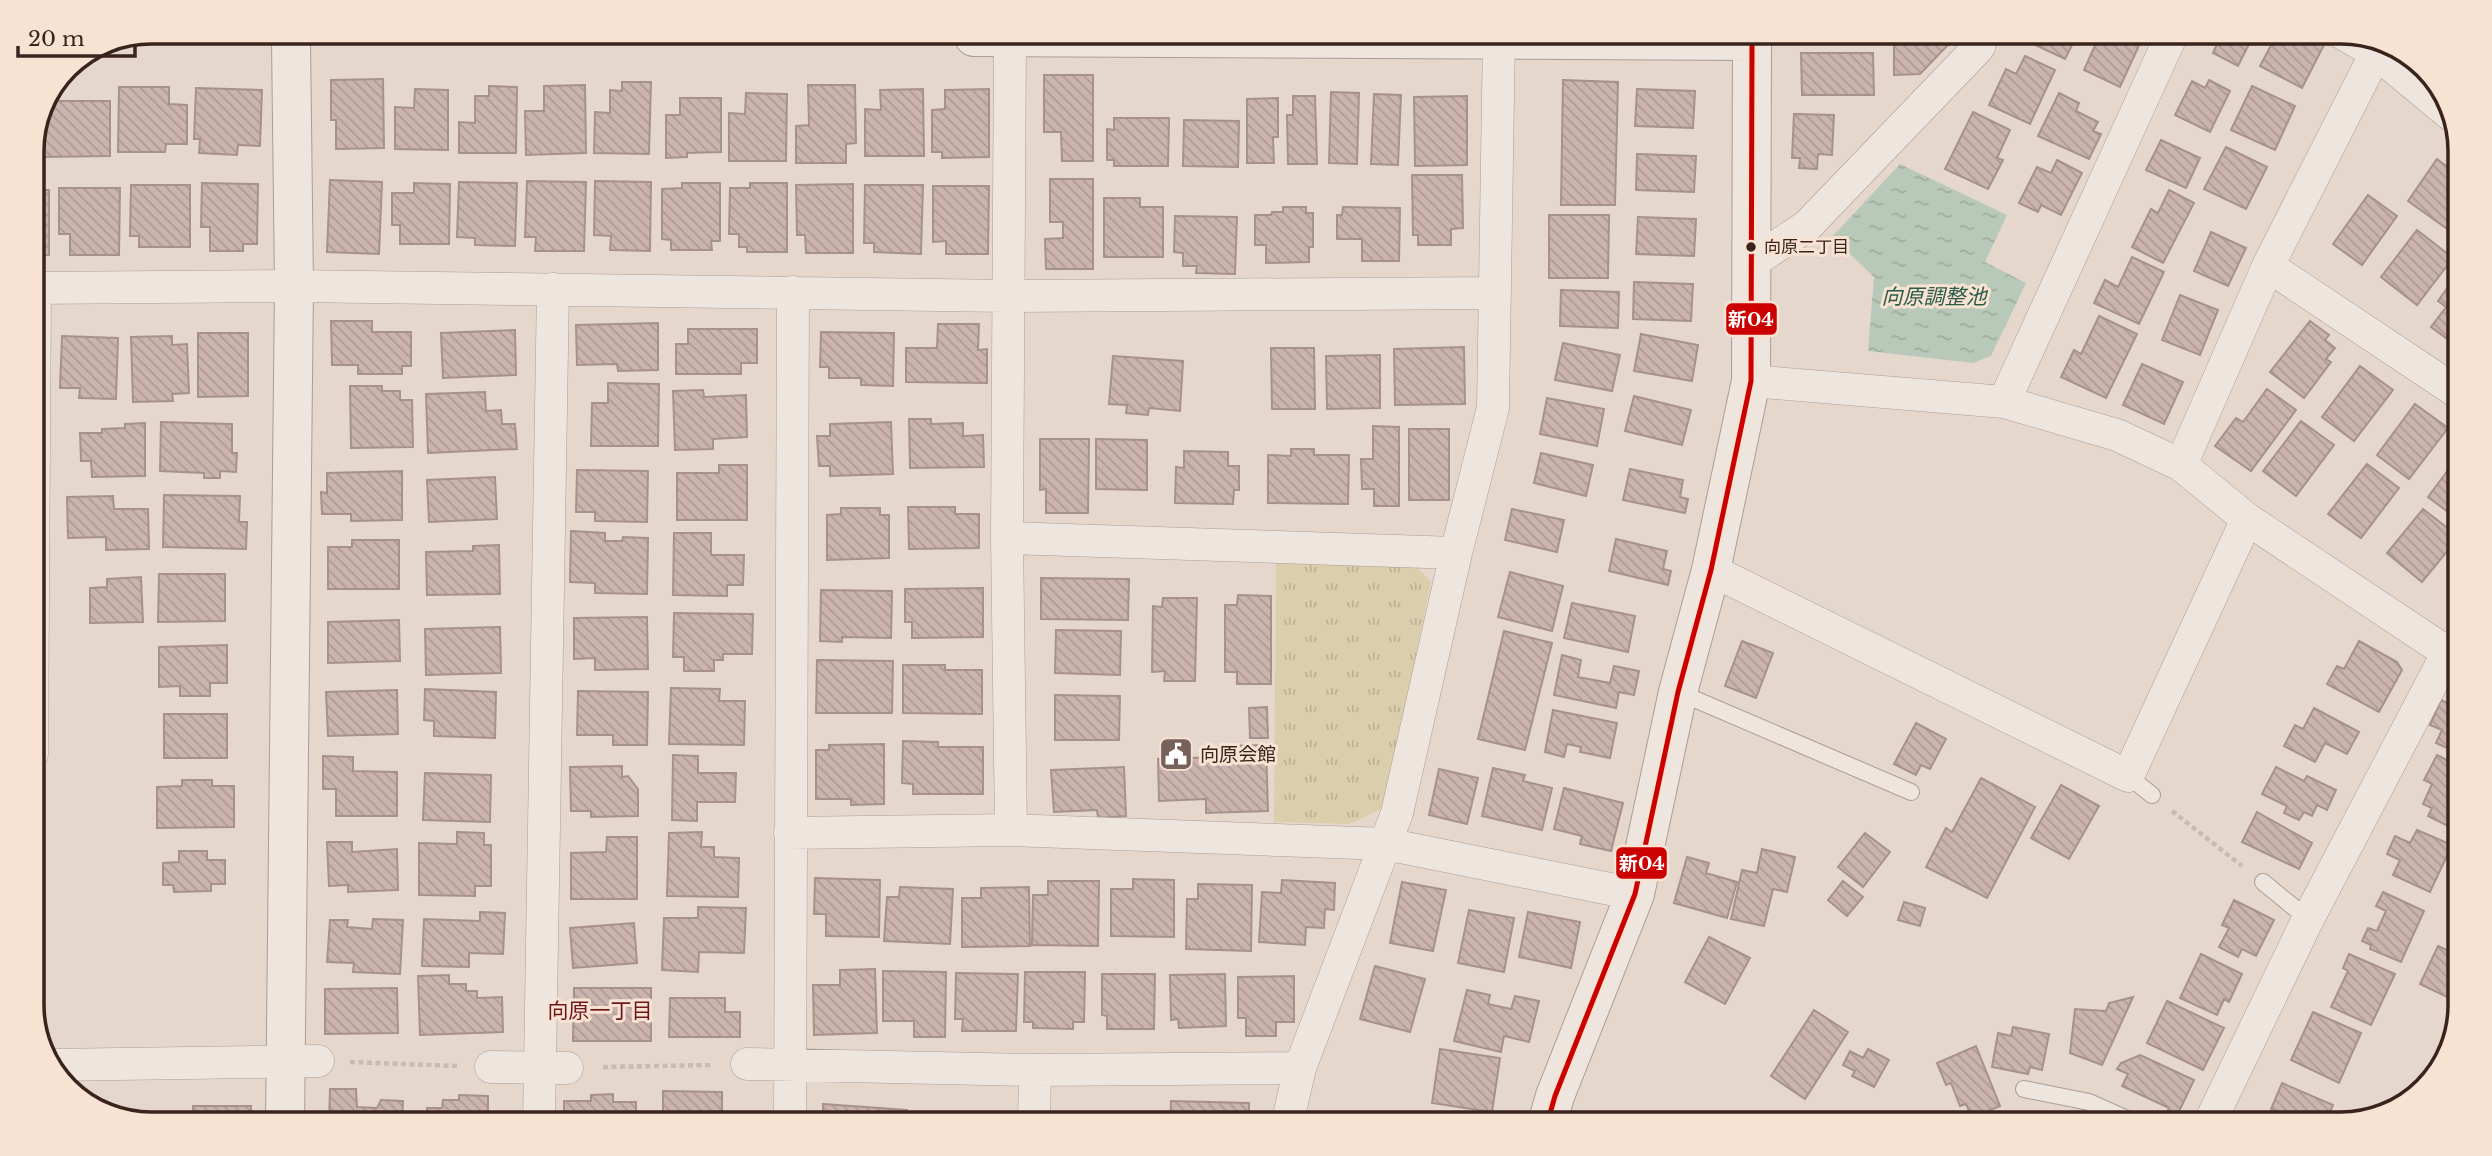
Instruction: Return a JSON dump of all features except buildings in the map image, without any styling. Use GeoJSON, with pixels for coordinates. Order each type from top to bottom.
{"type":"FeatureCollection","features":[{"type":"Feature","properties":{"kind":"street"},"geometry":{"type":"LineString","coordinates":[[288,1112],[302,1061],[291,44]]}},
{"type":"Feature","properties":{"kind":"street"},"geometry":{"type":"LineString","coordinates":[[1010,44],[1007,538],[1011,830]]}},
{"type":"Feature","properties":{"kind":"street"},"geometry":{"type":"LineString","coordinates":[[1290,1112],[1300,1068],[1398,813],[1456,554],[1493,408],[1499,44]]}},
{"type":"Feature","properties":{"kind":"street"},"geometry":{"type":"LineString","coordinates":[[1551,1112],[1635,894],[1678,692],[1712,570],[1751,381],[1752,44]]}},
{"type":"Feature","properties":{"kind":"street"},"geometry":{"type":"LineString","coordinates":[[1753,262],[1807,226],[1980,44]]}},
{"type":"Feature","properties":{"kind":"street"},"geometry":{"type":"LineString","coordinates":[[2004,402],[2167,44]]}},
{"type":"Feature","properties":{"kind":"street"},"geometry":{"type":"LineString","coordinates":[[2369,48],[2437,103]]}},
{"type":"Feature","properties":{"kind":"street"},"geometry":{"type":"LineString","coordinates":[[2180,465],[2268,266],[2376,52]]}},
{"type":"Feature","properties":{"kind":"street"},"geometry":{"type":"LineString","coordinates":[[2268,266],[2448,386]]}},
{"type":"Feature","properties":{"kind":"street"},"geometry":{"type":"LineString","coordinates":[[44,288],[294,285],[1007,296],[1495,293]]}},
{"type":"Feature","properties":{"kind":"street"},"geometry":{"type":"LineString","coordinates":[[542,1112],[554,1068],[553,289]]}},
{"type":"Feature","properties":{"kind":"street"},"geometry":{"type":"LineString","coordinates":[[790,1112],[793,292]]}},
{"type":"Feature","properties":{"kind":"street"},"geometry":{"type":"LineString","coordinates":[[1751,381],[2004,402],[2117,435],[2180,465],[2247,519],[2448,654]]}},
{"type":"Feature","properties":{"kind":"street"},"geometry":{"type":"LineString","coordinates":[[1712,570],[2128,776],[2247,519]]}},
{"type":"Feature","properties":{"kind":"street"},"geometry":{"type":"LineString","coordinates":[[1007,538],[1456,554]]}},
{"type":"Feature","properties":{"kind":"street"},"geometry":{"type":"LineString","coordinates":[[2215,1112],[2308,919],[2448,669]]}},
{"type":"Feature","properties":{"kind":"street"},"geometry":{"type":"LineString","coordinates":[[790,832],[1011,830],[1385,845],[1635,894]]}},
{"type":"Feature","properties":{"kind":"street"},"geometry":{"type":"LineString","coordinates":[[62,1065],[302,1061]]}},
{"type":"Feature","properties":{"kind":"street"},"geometry":{"type":"LineString","coordinates":[[747,1064],[1035,1070],[1300,1068]]}},
{"type":"Feature","properties":{"kind":"street"},"geometry":{"type":"LineString","coordinates":[[491,1067],[554,1068]]}},
{"type":"Feature","properties":{"kind":"street"},"geometry":{"type":"LineString","coordinates":[[1034,1112],[1035,1070]]}},
{"type":"Feature","properties":{"kind":"lane"},"geometry":{"type":"LineString","coordinates":[[1678,692],[1911,792]]}},
{"type":"Feature","properties":{"kind":"lane"},"geometry":{"type":"LineString","coordinates":[[2128,776],[2152,795]]}},
{"type":"Feature","properties":{"kind":"lane"},"geometry":{"type":"LineString","coordinates":[[2263,882],[2308,919]]}},
{"type":"Feature","properties":{"kind":"lane"},"geometry":{"type":"LineString","coordinates":[[2024,1089],[2089,1102],[2110,1112]]}},
{"type":"Feature","properties":{"kind":"path"},"geometry":{"type":"LineString","coordinates":[[2152,795],[2263,882]]}},
{"type":"Feature","properties":{"kind":"path"},"geometry":{"type":"LineString","coordinates":[[302,1061],[491,1067]]}},
{"type":"Feature","properties":{"kind":"path"},"geometry":{"type":"LineString","coordinates":[[554,1068],[747,1064]]}},
{"type":"Feature","properties":{"kind":"green space"},"geometry":{"type":"Polygon","coordinates":[[[1276,563],[1416,566],[1431,582],[1384,808],[1349,824],[1274,822],[1276,563]]]}},
{"type":"Feature","properties":{"kind":"water","name":"向原調整池"},"geometry":{"type":"Polygon","coordinates":[[[1900,164],[2007,215],[1985,262],[2026,283],[1991,356],[1973,363],[1868,351],[1874,277],[1832,237],[1900,164]]]}},
{"type":"Feature","properties":{"kind":"transit line","name":"新04"},"geometry":{"type":"LineString","coordinates":[[1550,1112],[1635,894],[1678,692],[1711,570],[1751,381],[1752,44]]}},
{"type":"Feature","properties":{"kind":"place","name":"向原二丁目"},"geometry":{"type":"Point","coordinates":[1751,247]}},
{"type":"Feature","properties":{"kind":"place","name":"向原会館"},"geometry":{"type":"Point","coordinates":[1176,754]}},
{"type":"Feature","properties":{"kind":"district","name":"向原一丁目"},"geometry":{"type":"Point","coordinates":[600,1011]}}]}
